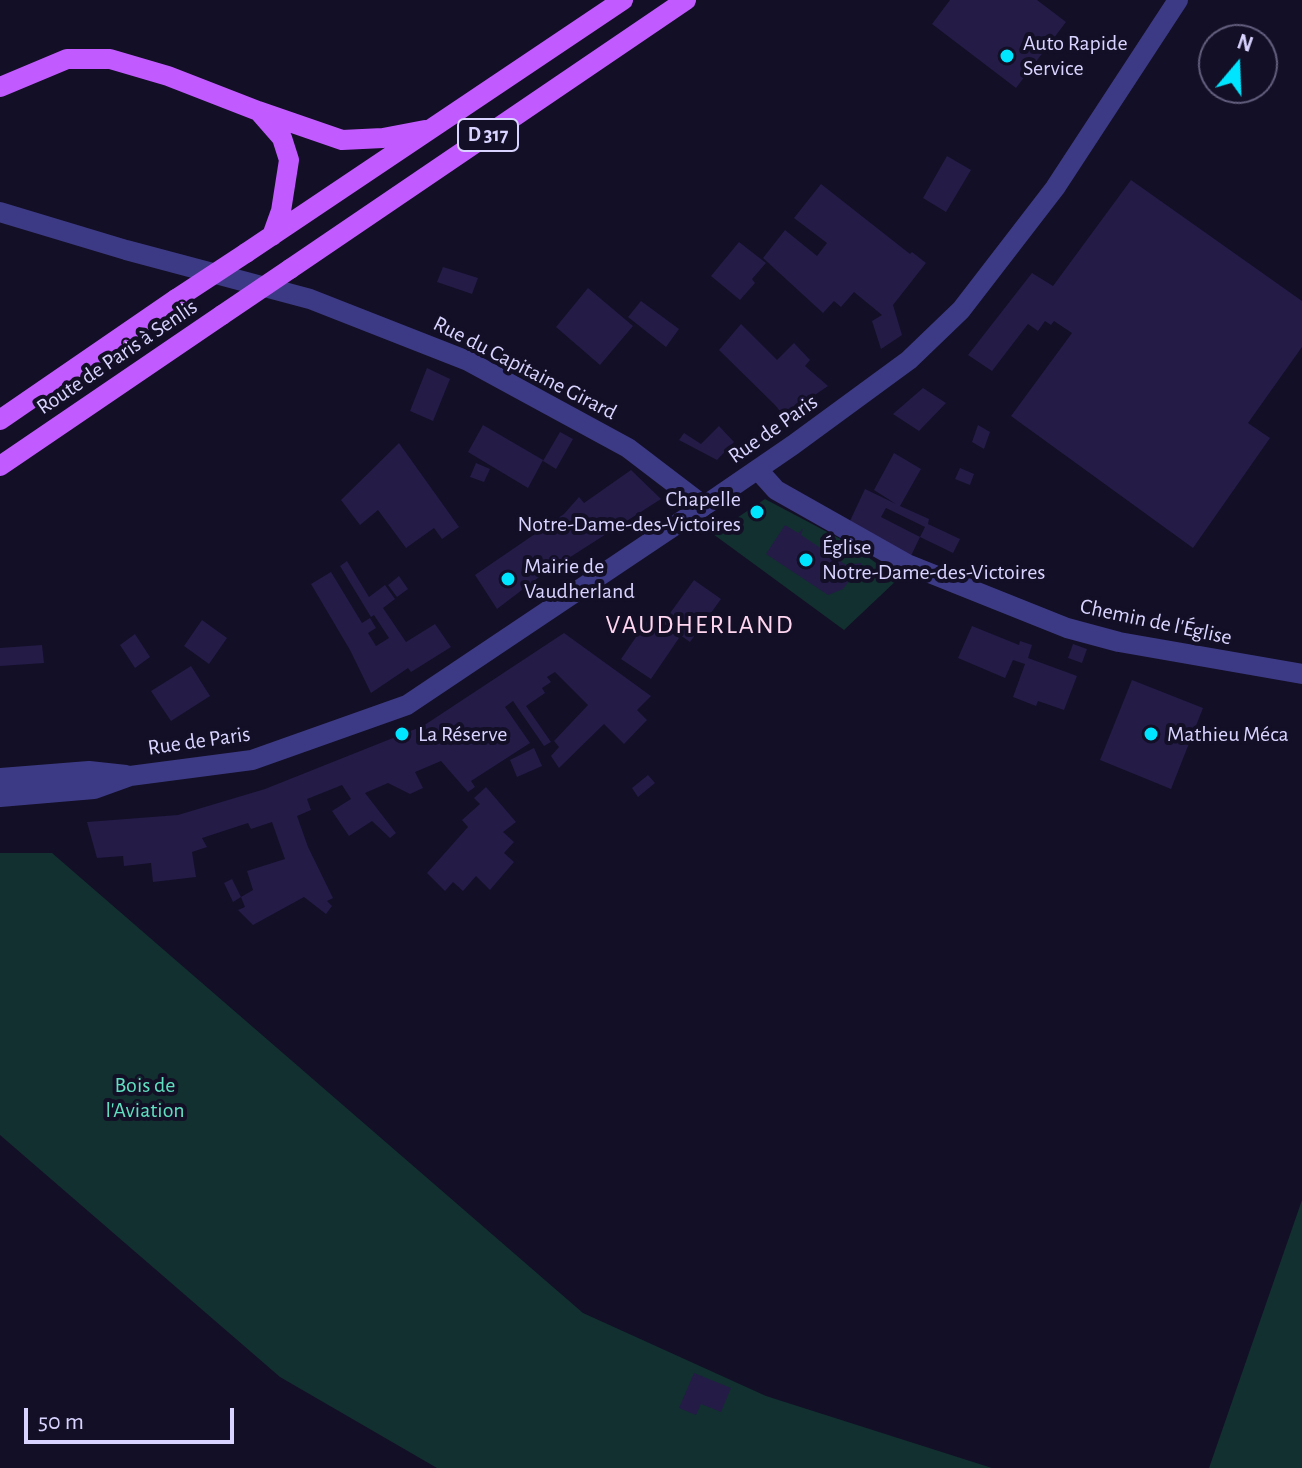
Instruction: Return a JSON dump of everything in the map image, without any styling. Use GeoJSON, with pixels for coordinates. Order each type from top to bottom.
{"type":"FeatureCollection","features":[{"type":"Feature","properties":{"kind":"main road","name":"D 317"},"geometry":{"type":"LineString","coordinates":[[272,236],[623,0]]}},
{"type":"Feature","properties":{"kind":"main road","name":"Route de Paris à Senlis"},"geometry":{"type":"LineString","coordinates":[[0,466],[686,0]]}},
{"type":"Feature","properties":{"kind":"main road"},"geometry":{"type":"LineString","coordinates":[[0,87],[67,59],[110,59],[168,76],[342,140],[383,138],[433,128]]}},
{"type":"Feature","properties":{"kind":"main road"},"geometry":{"type":"LineString","coordinates":[[258,111],[282,138],[289,160],[281,211],[272,236]]}},
{"type":"Feature","properties":{"kind":"main road","name":"Route de Paris à Senlis"},"geometry":{"type":"LineString","coordinates":[[0,420],[272,236]]}},
{"type":"Feature","properties":{"kind":"street","name":"Rue de Paris"},"geometry":{"type":"LineString","coordinates":[[0,797],[94,789],[130,776],[252,760],[407,705],[758,470],[909,360],[961,310],[1055,188],[1178,0]]}},
{"type":"Feature","properties":{"kind":"street","name":"Rue du Capitaine Girard"},"geometry":{"type":"LineString","coordinates":[[0,212],[126,250],[310,299],[468,361],[628,448],[704,506]]}},
{"type":"Feature","properties":{"kind":"street","name":"Chemin de l'Église"},"geometry":{"type":"LineString","coordinates":[[758,470],[776,490],[907,564],[1053,622],[1119,642],[1302,674]]}},
{"type":"Feature","properties":{"kind":"street","name":"Rue de Paris"},"geometry":{"type":"LineString","coordinates":[[0,778],[89,771],[130,776]]}},
{"type":"Feature","properties":{"kind":"green space"},"geometry":{"type":"Polygon","coordinates":[[[765,499],[850,544],[898,579],[844,630],[713,534],[765,499]]]}},
{"type":"Feature","properties":{"kind":"green space","name":"Bois de l'Aviation"},"geometry":{"type":"Polygon","coordinates":[[[0,853],[52,853],[583,1313],[766,1396],[992,1468],[437,1468],[280,1377],[0,1135],[0,853]]]}},
{"type":"Feature","properties":{"kind":"green space"},"geometry":{"type":"Polygon","coordinates":[[[1302,1200],[1302,1468],[1209,1468],[1302,1200]]]}},
{"type":"Feature","properties":{"kind":"building","name":"Auto Rapide Service"},"geometry":{"type":"Polygon","coordinates":[[[950,0],[1037,0],[1066,22],[1016,88],[932,24],[950,0]]]}},
{"type":"Feature","properties":{"kind":"building"},"geometry":{"type":"Polygon","coordinates":[[[947,156],[971,170],[946,212],[923,198],[947,156]]]}},
{"type":"Feature","properties":{"kind":"building"},"geometry":{"type":"Polygon","coordinates":[[[1131,180],[1302,301],[1302,347],[1248,423],[1270,438],[1193,548],[1011,416],[1072,333],[1054,321],[1051,325],[1045,321],[1038,331],[1028,324],[992,371],[968,355],[1032,273],[1053,286],[1131,180]]]}},
{"type":"Feature","properties":{"kind":"building"},"geometry":{"type":"Polygon","coordinates":[[[821,184],[910,254],[912,252],[926,263],[893,305],[902,335],[881,349],[872,321],[882,315],[854,292],[841,307],[834,301],[823,313],[763,258],[785,230],[817,256],[827,243],[794,218],[821,184]]]}},
{"type":"Feature","properties":{"kind":"building"},"geometry":{"type":"Polygon","coordinates":[[[739,242],[766,263],[752,279],[755,283],[740,300],[711,276],[739,242]]]}},
{"type":"Feature","properties":{"kind":"building"},"geometry":{"type":"Polygon","coordinates":[[[443,267],[478,278],[472,294],[437,282],[443,267]]]}},
{"type":"Feature","properties":{"kind":"building"},"geometry":{"type":"Polygon","coordinates":[[[588,288],[633,326],[600,365],[556,327],[588,288]]]}},
{"type":"Feature","properties":{"kind":"building"},"geometry":{"type":"Polygon","coordinates":[[[641,301],[679,329],[666,347],[628,317],[641,301]]]}},
{"type":"Feature","properties":{"kind":"building"},"geometry":{"type":"Polygon","coordinates":[[[741,324],[777,360],[794,343],[810,360],[805,366],[828,386],[784,416],[719,350],[741,324]]]}},
{"type":"Feature","properties":{"kind":"building"},"geometry":{"type":"Polygon","coordinates":[[[427,368],[450,379],[433,421],[410,411],[427,368]]]}},
{"type":"Feature","properties":{"kind":"building"},"geometry":{"type":"Polygon","coordinates":[[[923,388],[946,403],[919,431],[893,414],[923,388]]]}},
{"type":"Feature","properties":{"kind":"building"},"geometry":{"type":"Polygon","coordinates":[[[483,425],[543,460],[528,488],[468,452],[483,425]]]}},
{"type":"Feature","properties":{"kind":"building"},"geometry":{"type":"Polygon","coordinates":[[[978,425],[990,432],[984,449],[972,442],[978,425]]]}},
{"type":"Feature","properties":{"kind":"building"},"geometry":{"type":"Polygon","coordinates":[[[719,426],[734,442],[717,460],[679,440],[684,433],[701,444],[719,426]]]}},
{"type":"Feature","properties":{"kind":"building"},"geometry":{"type":"Polygon","coordinates":[[[560,432],[573,439],[556,469],[543,461],[560,432]]]}},
{"type":"Feature","properties":{"kind":"building"},"geometry":{"type":"Polygon","coordinates":[[[399,443],[459,527],[442,539],[434,528],[406,548],[378,510],[360,525],[341,500],[399,443]]]}},
{"type":"Feature","properties":{"kind":"building"},"geometry":{"type":"Polygon","coordinates":[[[894,453],[921,469],[900,506],[929,519],[928,524],[960,539],[953,553],[920,537],[911,556],[849,523],[865,489],[896,504],[874,490],[894,453]],[[886,508],[881,517],[920,537],[925,527],[886,508]]]}},
{"type":"Feature","properties":{"kind":"building"},"geometry":{"type":"Polygon","coordinates":[[[476,463],[490,469],[484,482],[470,477],[476,463]]]}},
{"type":"Feature","properties":{"kind":"building"},"geometry":{"type":"Polygon","coordinates":[[[960,468],[974,474],[970,485],[955,479],[960,468]]]}},
{"type":"Feature","properties":{"kind":"building"},"geometry":{"type":"Polygon","coordinates":[[[631,470],[661,499],[539,577],[497,609],[475,575],[564,514],[579,497],[584,503],[631,470]]]}},
{"type":"Feature","properties":{"kind":"building","name":"Église Notre-Dame-des-Victoires"},"geometry":{"type":"Polygon","coordinates":[[[785,525],[798,533],[803,529],[801,535],[846,565],[861,563],[863,578],[850,580],[843,589],[828,595],[766,554],[785,525]]]}},
{"type":"Feature","properties":{"kind":"building"},"geometry":{"type":"Polygon","coordinates":[[[347,561],[369,597],[385,585],[395,599],[383,608],[406,642],[435,624],[451,647],[411,672],[408,668],[371,693],[311,584],[331,572],[362,623],[370,618],[376,628],[368,633],[376,646],[389,638],[374,615],[371,617],[340,566],[347,561]]]}},
{"type":"Feature","properties":{"kind":"building"},"geometry":{"type":"Polygon","coordinates":[[[399,576],[408,589],[397,597],[388,585],[399,576]]]}},
{"type":"Feature","properties":{"kind":"building"},"geometry":{"type":"Polygon","coordinates":[[[694,580],[721,599],[690,642],[663,623],[694,580]]]}},
{"type":"Feature","properties":{"kind":"building"},"geometry":{"type":"Polygon","coordinates":[[[649,618],[679,638],[651,679],[621,659],[649,618]]]}},
{"type":"Feature","properties":{"kind":"building"},"geometry":{"type":"Polygon","coordinates":[[[202,620],[227,638],[209,664],[184,646],[202,620]]]}},
{"type":"Feature","properties":{"kind":"building"},"geometry":{"type":"Polygon","coordinates":[[[972,626],[1019,645],[1020,641],[1032,645],[1028,658],[1077,676],[1064,710],[1038,701],[1036,706],[1013,697],[1025,664],[1013,660],[1005,678],[958,658],[972,626]]]}},
{"type":"Feature","properties":{"kind":"building"},"geometry":{"type":"Polygon","coordinates":[[[564,633],[651,696],[637,710],[647,720],[624,744],[604,724],[559,768],[551,756],[559,747],[554,741],[588,705],[555,672],[547,677],[551,682],[542,688],[545,693],[526,706],[551,742],[544,746],[513,701],[505,707],[530,743],[471,781],[475,787],[468,792],[441,761],[415,772],[423,788],[410,794],[388,783],[365,793],[396,833],[390,838],[372,821],[349,836],[332,811],[351,799],[342,785],[307,799],[311,810],[297,816],[333,898],[327,901],[332,906],[326,914],[304,897],[253,925],[238,910],[245,907],[241,897],[253,890],[247,871],[285,859],[272,822],[251,829],[248,823],[202,838],[207,847],[192,852],[196,877],[153,882],[151,863],[124,866],[123,856],[97,858],[87,822],[178,815],[265,789],[423,726],[564,633]]]}},
{"type":"Feature","properties":{"kind":"building"},"geometry":{"type":"Polygon","coordinates":[[[135,634],[150,657],[135,668],[120,645],[135,634]]]}},
{"type":"Feature","properties":{"kind":"building"},"geometry":{"type":"Polygon","coordinates":[[[1073,644],[1087,649],[1082,663],[1068,658],[1073,644]]]}},
{"type":"Feature","properties":{"kind":"building"},"geometry":{"type":"Polygon","coordinates":[[[42,645],[44,663],[0,666],[0,648],[42,645]]]}},
{"type":"Feature","properties":{"kind":"building"},"geometry":{"type":"Polygon","coordinates":[[[191,666],[210,696],[171,721],[151,691],[191,666]]]}},
{"type":"Feature","properties":{"kind":"building","name":"Mathieu Méca"},"geometry":{"type":"Polygon","coordinates":[[[1132,680],[1203,708],[1171,789],[1100,760],[1132,680]]]}},
{"type":"Feature","properties":{"kind":"building"},"geometry":{"type":"Polygon","coordinates":[[[534,748],[542,766],[517,777],[510,760],[534,748]]]}},
{"type":"Feature","properties":{"kind":"building"},"geometry":{"type":"Polygon","coordinates":[[[648,775],[655,783],[638,797],[632,788],[648,775]]]}},
{"type":"Feature","properties":{"kind":"building"},"geometry":{"type":"Polygon","coordinates":[[[486,787],[516,822],[503,832],[514,842],[504,853],[514,862],[490,890],[476,876],[463,891],[453,882],[445,891],[427,873],[468,827],[462,820],[480,804],[474,798],[486,787]]]}},
{"type":"Feature","properties":{"kind":"building"},"geometry":{"type":"Polygon","coordinates":[[[232,879],[241,897],[233,902],[224,883],[232,879]]]}},
{"type":"Feature","properties":{"kind":"building"},"geometry":{"type":"Polygon","coordinates":[[[694,1373],[731,1388],[721,1412],[701,1404],[696,1415],[679,1408],[694,1373]]]}},
{"type":"Feature","properties":{"kind":"place","name":"Auto Rapide Service"},"geometry":{"type":"Point","coordinates":[1007,56]}},
{"type":"Feature","properties":{"kind":"place","name":"Chapelle Notre-Dame-des-Victoires"},"geometry":{"type":"Point","coordinates":[757,512]}},
{"type":"Feature","properties":{"kind":"place","name":"Église Notre-Dame-des-Victoires"},"geometry":{"type":"Point","coordinates":[806,560]}},
{"type":"Feature","properties":{"kind":"place","name":"Mairie de Vaudherland"},"geometry":{"type":"Point","coordinates":[508,579]}},
{"type":"Feature","properties":{"kind":"place","name":"La Réserve"},"geometry":{"type":"Point","coordinates":[402,734]}},
{"type":"Feature","properties":{"kind":"place","name":"Mathieu Méca"},"geometry":{"type":"Point","coordinates":[1151,734]}},
{"type":"Feature","properties":{"kind":"district","name":"VAUDHERLAND"},"geometry":{"type":"Point","coordinates":[700,625]}}]}
